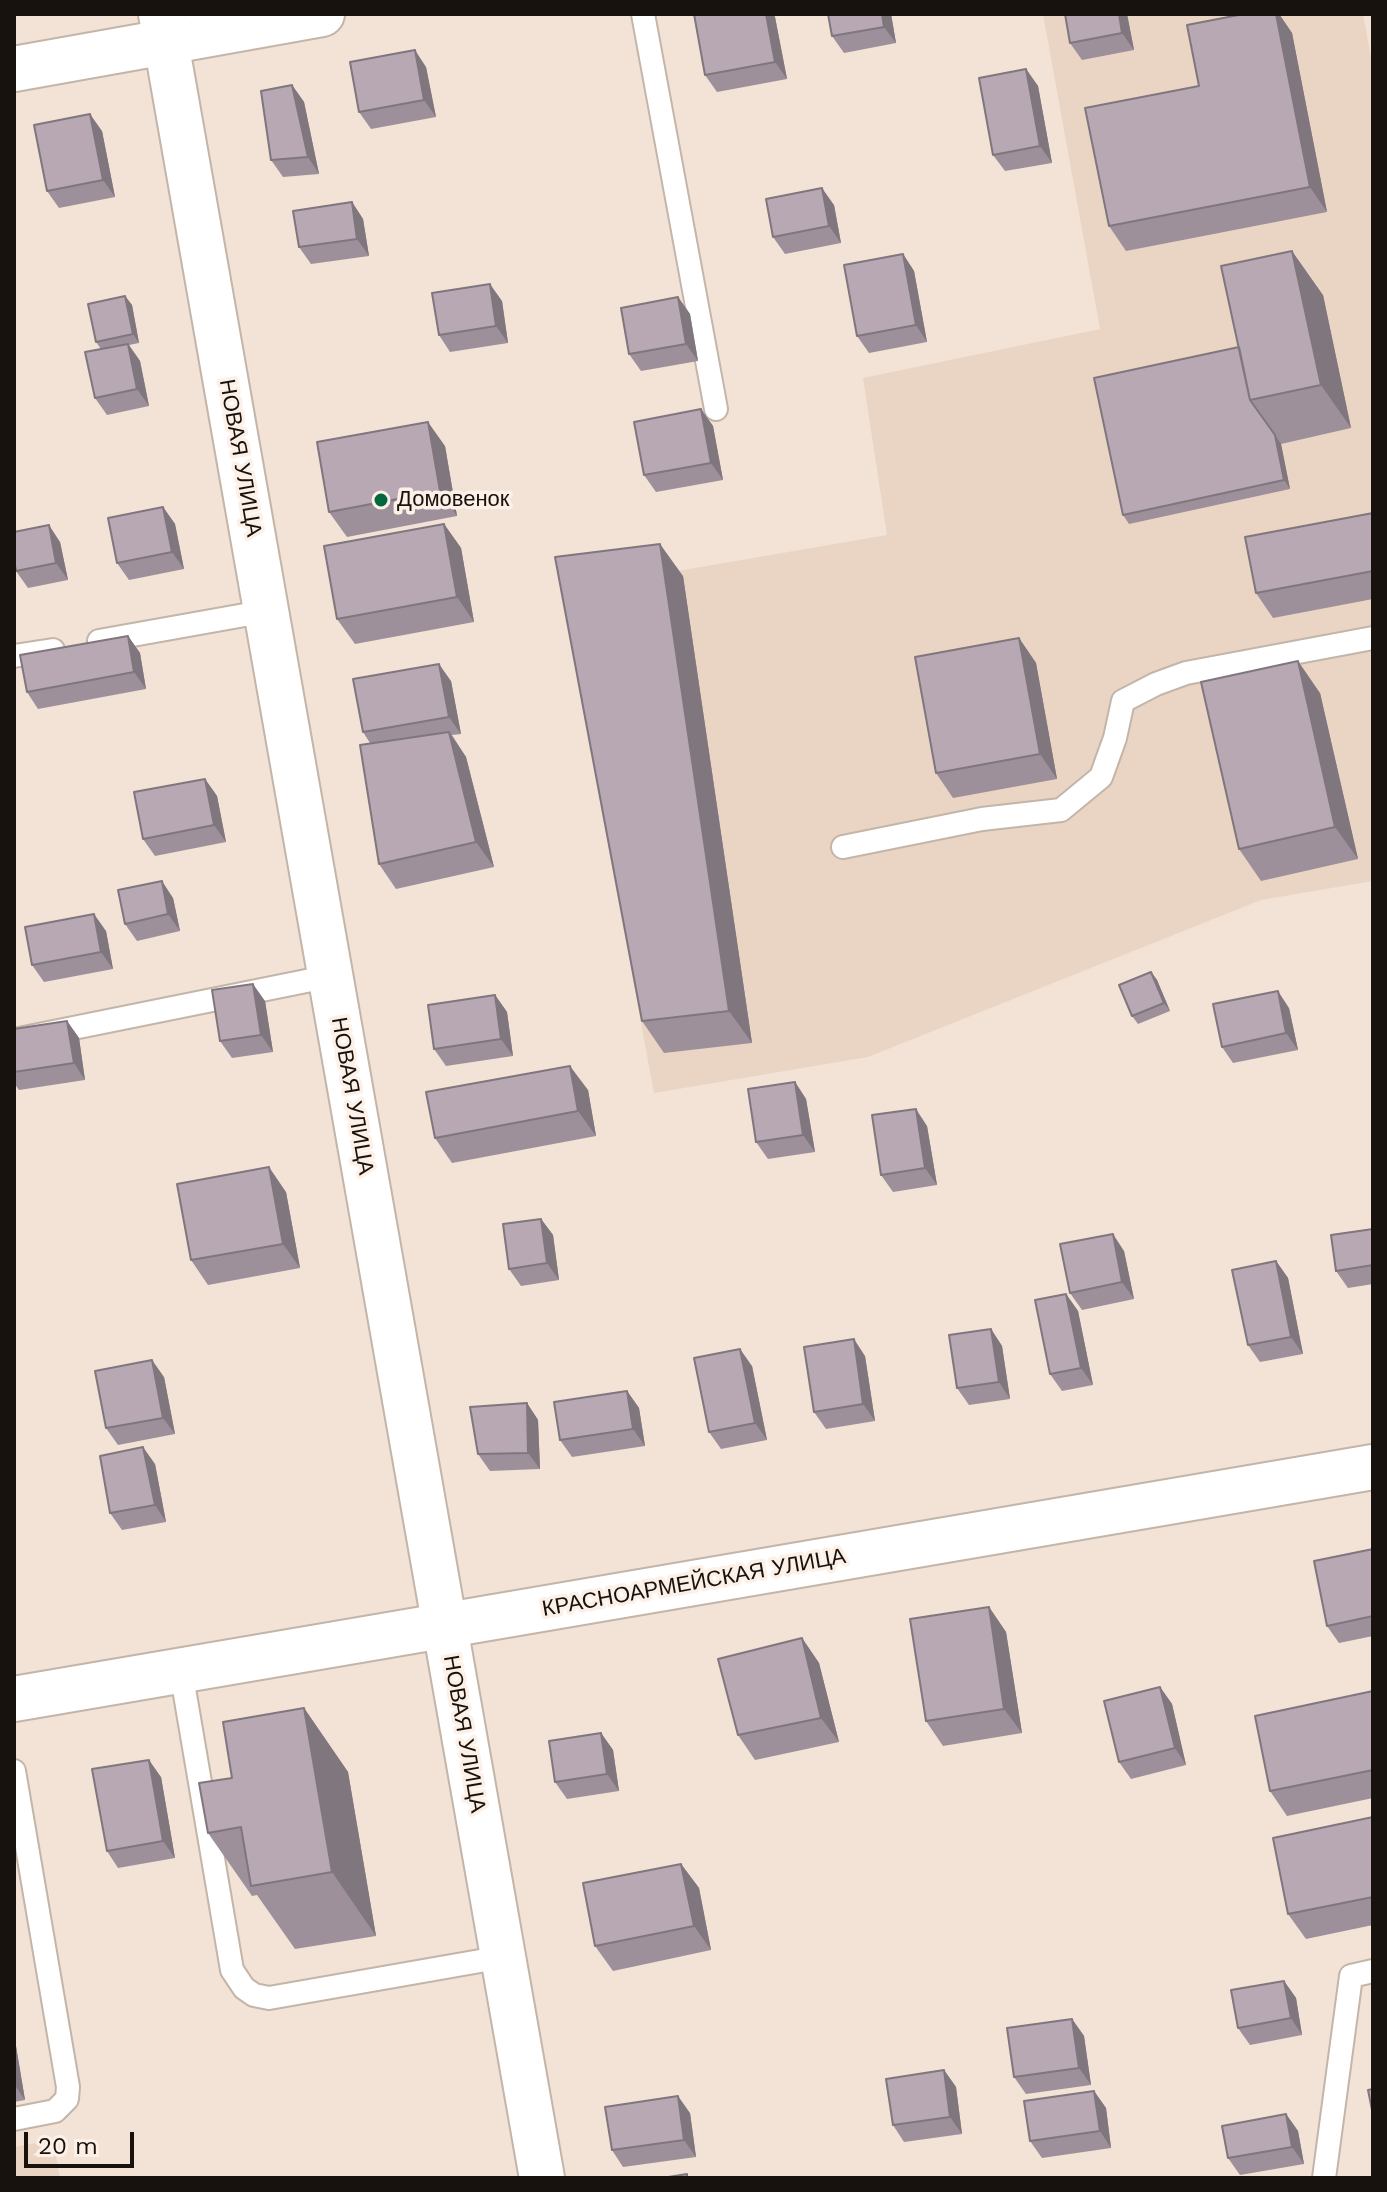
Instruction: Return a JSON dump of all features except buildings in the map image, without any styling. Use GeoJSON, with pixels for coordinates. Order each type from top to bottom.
{"type":"FeatureCollection","features":[{"type":"Feature","properties":{"kind":"street"},"geometry":{"type":"LineString","coordinates":[[14,69],[164,28],[322,14]]}},
{"type":"Feature","properties":{"kind":"street","name":"НОВАЯ УЛИЦА"},"geometry":{"type":"LineString","coordinates":[[164,28],[542,2178]]}},
{"type":"Feature","properties":{"kind":"street","name":"КРАСНОАРМЕЙСКАЯ УЛИЦА"},"geometry":{"type":"LineString","coordinates":[[14,1699],[1373,1467]]}},
{"type":"Feature","properties":{"kind":"lane"},"geometry":{"type":"LineString","coordinates":[[643,14],[716,409]]}},
{"type":"Feature","properties":{"kind":"lane"},"geometry":{"type":"LineString","coordinates":[[14,656],[267,611]]}},
{"type":"Feature","properties":{"kind":"lane"},"geometry":{"type":"LineString","coordinates":[[843,847],[982,819],[1061,810],[1101,777],[1115,738],[1123,701],[1186,673],[1373,638]]}},
{"type":"Feature","properties":{"kind":"lane"},"geometry":{"type":"LineString","coordinates":[[14,1040],[331,976]]}},
{"type":"Feature","properties":{"kind":"lane"},"geometry":{"type":"LineString","coordinates":[[181,1671],[232,1970],[244,1988],[254,1995],[269,1998],[503,1957]]}},
{"type":"Feature","properties":{"kind":"lane"},"geometry":{"type":"LineString","coordinates":[[14,1771],[68,2087],[67,2099],[55,2111],[14,2119]]}},
{"type":"Feature","properties":{"kind":"lane"},"geometry":{"type":"LineString","coordinates":[[1324,2178],[1351,1976],[1373,1971]]}},
{"type":"Feature","properties":{"kind":"shaded area"},"geometry":{"type":"Polygon","coordinates":[[[1043,14],[1363,14],[1373,68],[1373,881],[1261,900],[868,1057],[654,1093],[561,591],[887,535],[863,378],[1100,329],[1043,14]]]}},
{"type":"Feature","properties":{"kind":"shaded area"},"geometry":{"type":"Polygon","coordinates":[[[53,2140],[60,2178],[14,2178],[14,2147],[53,2140]]]}},
{"type":"Feature","properties":{"kind":"place","name":"Домовенок"},"geometry":{"type":"Point","coordinates":[381,500]}}]}
